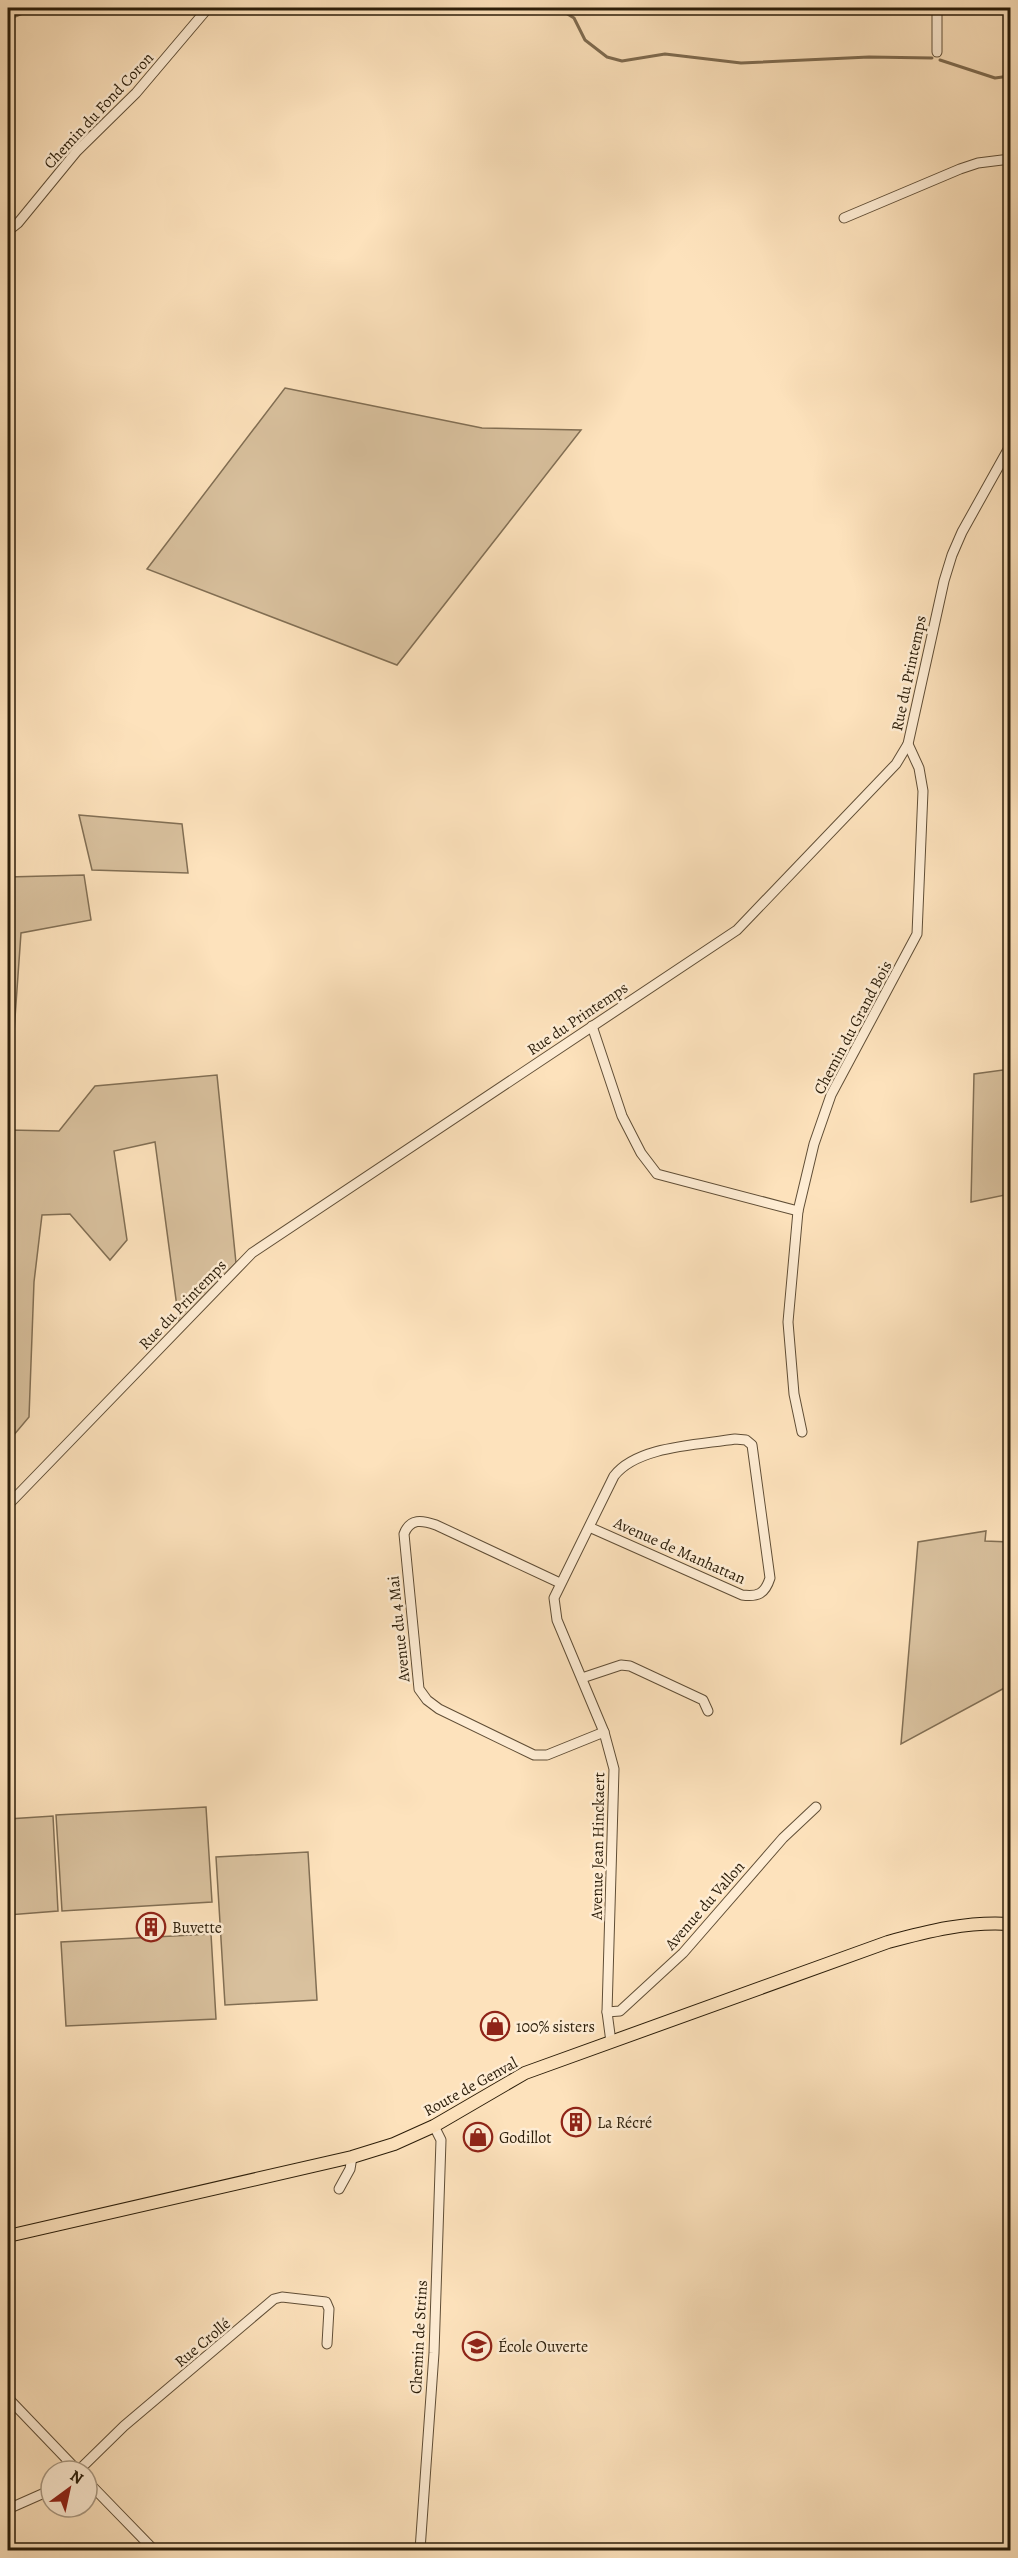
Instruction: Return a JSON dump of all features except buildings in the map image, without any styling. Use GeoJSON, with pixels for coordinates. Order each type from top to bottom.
{"type":"FeatureCollection","features":[{"type":"Feature","properties":{"kind":"main road","name":"Route de Genval"},"geometry":{"type":"LineString","coordinates":[[8,2236],[352,2157],[394,2144],[434,2126],[525,2073],[888,1942],[924,1932],[963,1926],[1011,1924]]}},
{"type":"Feature","properties":{"kind":"street","name":"Chemin du Fond Coron"},"geometry":{"type":"LineString","coordinates":[[8,231],[18,223],[77,151],[136,93],[208,8]]}},
{"type":"Feature","properties":{"kind":"street"},"geometry":{"type":"LineString","coordinates":[[937,8],[937,52]]}},
{"type":"Feature","properties":{"kind":"street"},"geometry":{"type":"LineString","coordinates":[[844,218],[960,169],[978,163],[1011,159]]}},
{"type":"Feature","properties":{"kind":"street","name":"Rue du Printemps"},"geometry":{"type":"LineString","coordinates":[[8,1506],[252,1253],[737,930],[896,764],[908,744],[944,581],[952,555],[962,532],[1011,446]]}},
{"type":"Feature","properties":{"kind":"street","name":"Chemin du Grand Bois"},"geometry":{"type":"LineString","coordinates":[[802,1432],[794,1394],[788,1322],[798,1211],[814,1144],[831,1095],[916,934],[923,791],[920,768],[908,744]]}},
{"type":"Feature","properties":{"kind":"street"},"geometry":{"type":"LineString","coordinates":[[592,1026],[622,1116],[641,1154],[657,1174],[798,1211]]}},
{"type":"Feature","properties":{"kind":"street","name":"Avenue de Manhattan"},"geometry":{"type":"LineString","coordinates":[[735,1438],[746,1440],[752,1445],[755,1454],[771,1578],[767,1589],[761,1594],[742,1595],[589,1527],[614,1476],[621,1466],[633,1458],[735,1438]]}},
{"type":"Feature","properties":{"kind":"street","name":"Avenue du 4 Mai"},"geometry":{"type":"LineString","coordinates":[[560,1583],[436,1525],[419,1520],[411,1523],[404,1534],[419,1689],[427,1700],[439,1709],[534,1755],[547,1755],[604,1732]]}},
{"type":"Feature","properties":{"kind":"street","name":"Avenue Jean Hinckaert"},"geometry":{"type":"LineString","coordinates":[[589,1527],[560,1583],[554,1606],[604,1732],[614,1769],[608,2012],[611,2042]]}},
{"type":"Feature","properties":{"kind":"street"},"geometry":{"type":"LineString","coordinates":[[582,1678],[621,1665],[638,1668],[703,1700],[708,1711]]}},
{"type":"Feature","properties":{"kind":"street","name":"Avenue du Vallon"},"geometry":{"type":"LineString","coordinates":[[608,2012],[620,2011],[683,1953],[783,1838],[816,1807]]}},
{"type":"Feature","properties":{"kind":"street","name":"Chemin de Strins"},"geometry":{"type":"LineString","coordinates":[[420,2550],[437,2278],[441,2140],[434,2126]]}},
{"type":"Feature","properties":{"kind":"street"},"geometry":{"type":"LineString","coordinates":[[339,2188],[350,2169],[352,2157]]}},
{"type":"Feature","properties":{"kind":"street","name":"Rue Crollé"},"geometry":{"type":"LineString","coordinates":[[90,2459],[124,2426],[274,2299],[282,2297],[326,2302],[328,2309],[327,2344]]}},
{"type":"Feature","properties":{"kind":"street"},"geometry":{"type":"LineString","coordinates":[[8,2398],[66,2459]]}},
{"type":"Feature","properties":{"kind":"street"},"geometry":{"type":"LineString","coordinates":[[99,2493],[154,2550]]}},
{"type":"Feature","properties":{"kind":"street"},"geometry":{"type":"LineString","coordinates":[[8,2509],[39,2495]]}},
{"type":"Feature","properties":{"kind":"shaded area"},"geometry":{"type":"Polygon","coordinates":[[[285,388],[482,428],[581,430],[397,665],[147,569],[285,388]]]}},
{"type":"Feature","properties":{"kind":"shaded area"},"geometry":{"type":"Polygon","coordinates":[[[79,815],[182,824],[188,873],[92,870],[79,815]]]}},
{"type":"Feature","properties":{"kind":"shaded area"},"geometry":{"type":"Polygon","coordinates":[[[84,875],[91,920],[21,933],[14,1032],[8,1033],[8,877],[84,875]]]}},
{"type":"Feature","properties":{"kind":"shaded area"},"geometry":{"type":"Polygon","coordinates":[[[1010,1069],[1010,1194],[971,1202],[974,1074],[1010,1069]]]}},
{"type":"Feature","properties":{"kind":"shaded area"},"geometry":{"type":"Polygon","coordinates":[[[217,1075],[236,1263],[179,1322],[155,1142],[114,1151],[127,1240],[110,1260],[70,1214],[42,1215],[34,1282],[29,1417],[8,1442],[8,1130],[59,1131],[95,1086],[217,1075]]]}},
{"type":"Feature","properties":{"kind":"shaded area"},"geometry":{"type":"Polygon","coordinates":[[[986,1531],[985,1541],[1010,1542],[1010,1685],[901,1744],[918,1542],[986,1531]]]}},
{"type":"Feature","properties":{"kind":"shaded area"},"geometry":{"type":"Polygon","coordinates":[[[206,1807],[212,1902],[62,1911],[56,1815],[206,1807]]]}},
{"type":"Feature","properties":{"kind":"shaded area"},"geometry":{"type":"Polygon","coordinates":[[[53,1816],[58,1911],[8,1915],[8,1819],[53,1816]]]}},
{"type":"Feature","properties":{"kind":"shaded area"},"geometry":{"type":"Polygon","coordinates":[[[308,1852],[317,2000],[225,2005],[216,1857],[308,1852]]]}},
{"type":"Feature","properties":{"kind":"shaded area"},"geometry":{"type":"Polygon","coordinates":[[[211,1934],[216,2019],[66,2026],[61,1942],[211,1934]]]}},
{"type":"Feature","properties":{"kind":"waterway"},"geometry":{"type":"LineString","coordinates":[[8,19],[35,8]]}},
{"type":"Feature","properties":{"kind":"waterway"},"geometry":{"type":"LineString","coordinates":[[533,8],[561,10],[574,18],[585,40],[607,57],[622,61],[665,54],[741,63],[869,57],[932,58]]}},
{"type":"Feature","properties":{"kind":"waterway"},"geometry":{"type":"LineString","coordinates":[[940,60],[995,78],[1010,76]]}},
{"type":"Feature","properties":{"kind":"place","name":"Buvette"},"geometry":{"type":"Point","coordinates":[151,1927]}},
{"type":"Feature","properties":{"kind":"place","name":"100% sisters"},"geometry":{"type":"Point","coordinates":[495,2026]}},
{"type":"Feature","properties":{"kind":"place","name":"La Récré"},"geometry":{"type":"Point","coordinates":[576,2122]}},
{"type":"Feature","properties":{"kind":"place","name":"Godillot"},"geometry":{"type":"Point","coordinates":[478,2137]}},
{"type":"Feature","properties":{"kind":"place","name":"École Ouverte"},"geometry":{"type":"Point","coordinates":[477,2346]}}]}
